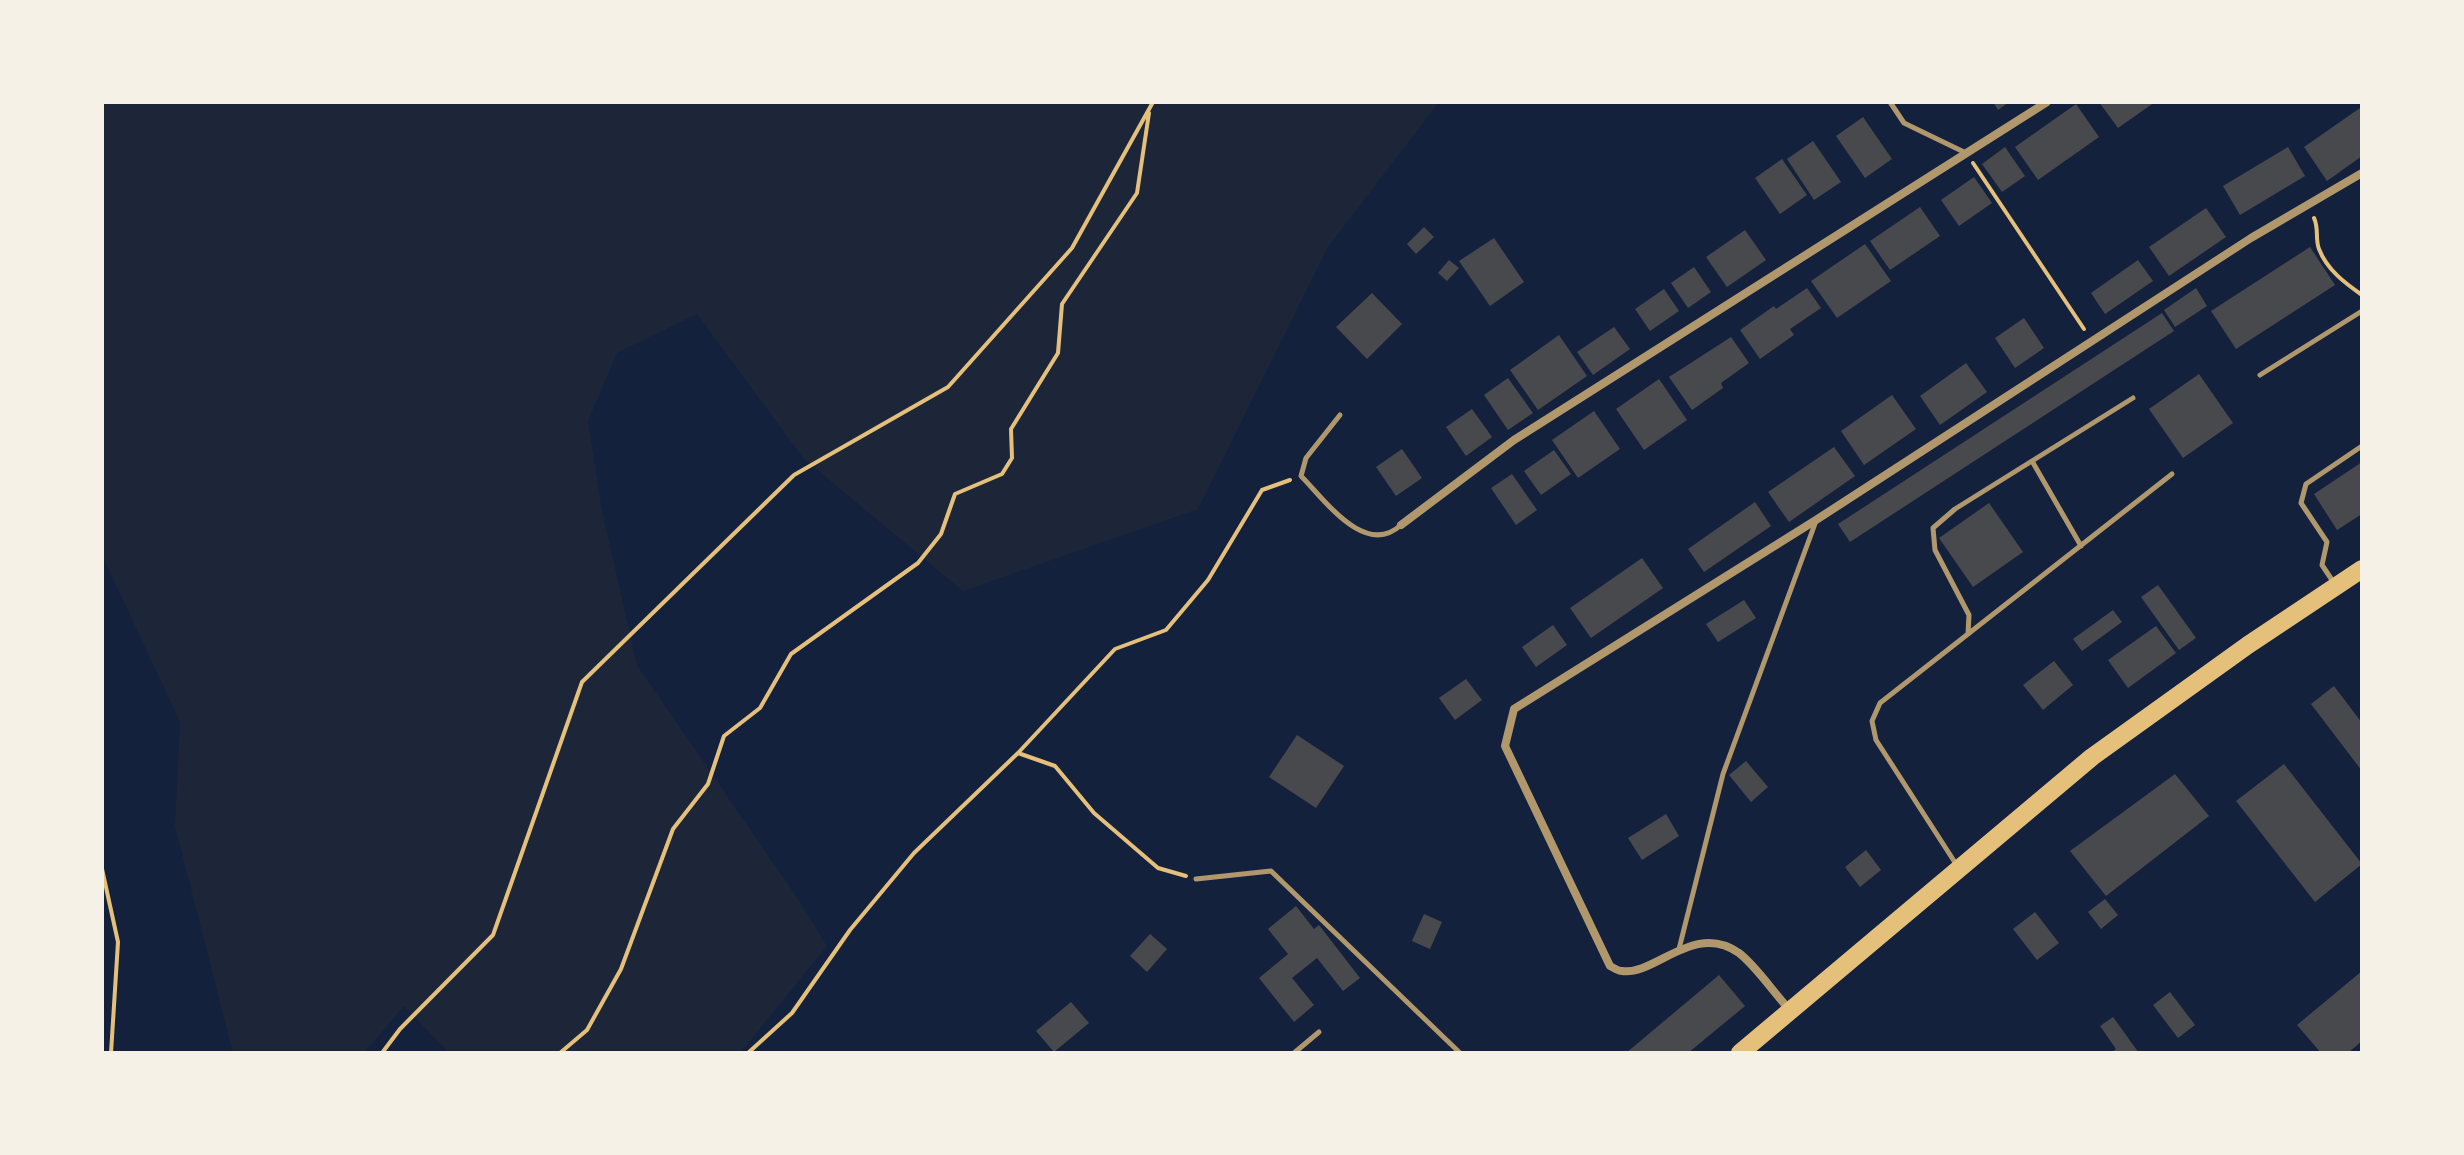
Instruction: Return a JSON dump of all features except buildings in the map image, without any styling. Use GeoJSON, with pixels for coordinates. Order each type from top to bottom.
{"type":"FeatureCollection","features":[{"type":"Feature","properties":{"kind":"highway"},"geometry":{"type":"LineString","coordinates":[[1740,1053],[2092,757],[2248,645],[2362,569]]}},
{"type":"Feature","properties":{"kind":"street"},"geometry":{"type":"LineString","coordinates":[[1401,525],[1514,440],[2047,102]]}},
{"type":"Feature","properties":{"kind":"street"},"geometry":{"type":"LineString","coordinates":[[1789,1009],[1740,954],[1719,943],[1679,949],[1634,970],[1622,971],[1610,966],[1505,746],[1514,709],[1816,520],[2251,238],[2362,173]]}},
{"type":"Feature","properties":{"kind":"lane"},"geometry":{"type":"LineString","coordinates":[[1890,102],[1904,123],[1967,153]]}},
{"type":"Feature","properties":{"kind":"lane"},"geometry":{"type":"LineString","coordinates":[[2260,375],[2362,311]]}},
{"type":"Feature","properties":{"kind":"lane"},"geometry":{"type":"LineString","coordinates":[[1968,634],[1969,615],[1935,550],[1933,528],[1955,509],[2133,398]]}},
{"type":"Feature","properties":{"kind":"lane"},"geometry":{"type":"LineString","coordinates":[[1340,415],[1306,458],[1301,476],[1351,527],[1371,536],[1391,535],[1401,525]]}},
{"type":"Feature","properties":{"kind":"lane"},"geometry":{"type":"LineString","coordinates":[[2336,586],[2322,565],[2327,542],[2301,503],[2306,484],[2362,446]]}},
{"type":"Feature","properties":{"kind":"lane"},"geometry":{"type":"LineString","coordinates":[[2032,461],[2081,546]]}},
{"type":"Feature","properties":{"kind":"lane"},"geometry":{"type":"LineString","coordinates":[[1959,868],[1876,740],[1872,721],[1880,703],[2172,474]]}},
{"type":"Feature","properties":{"kind":"lane"},"geometry":{"type":"LineString","coordinates":[[1679,949],[1723,774],[1816,520]]}},
{"type":"Feature","properties":{"kind":"lane"},"geometry":{"type":"LineString","coordinates":[[1196,879],[1271,871],[1460,1053]]}},
{"type":"Feature","properties":{"kind":"lane"},"geometry":{"type":"LineString","coordinates":[[1294,1053],[1319,1032]]}},
{"type":"Feature","properties":{"kind":"path"},"geometry":{"type":"LineString","coordinates":[[382,1053],[400,1029],[493,935],[582,682],[794,475],[948,387],[1072,248],[1151,104]]}},
{"type":"Feature","properties":{"kind":"path"},"geometry":{"type":"LineString","coordinates":[[560,1053],[587,1030],[621,969],[673,829],[708,784],[724,736],[760,708],[791,654],[918,563],[941,534],[955,494],[1002,474],[1012,458],[1011,429],[1058,353],[1062,304],[1137,193],[1151,104]]}},
{"type":"Feature","properties":{"kind":"path"},"geometry":{"type":"LineString","coordinates":[[1967,153],[2092,341]]}},
{"type":"Feature","properties":{"kind":"path"},"geometry":{"type":"LineString","coordinates":[[2317,222],[2318,247],[2337,277],[2362,295]]}},
{"type":"Feature","properties":{"kind":"path"},"geometry":{"type":"LineString","coordinates":[[748,1053],[792,1013],[850,930],[914,853],[1018,753],[1115,649],[1166,630],[1208,580],[1262,490],[1301,476]]}},
{"type":"Feature","properties":{"kind":"path"},"geometry":{"type":"LineString","coordinates":[[1018,753],[1055,766],[1094,813],[1158,868],[1196,879]]}},
{"type":"Feature","properties":{"kind":"path"},"geometry":{"type":"LineString","coordinates":[[102,869],[118,942],[111,1053]]}},
{"type":"Feature","properties":{"kind":"shaded area"},"geometry":{"type":"Polygon","coordinates":[[[102,102],[1439,102],[1328,247],[1198,509],[963,591],[804,459],[697,314],[617,353],[588,421],[602,511],[637,665],[827,946],[740,1053],[449,1053],[404,1006],[364,1053],[233,1053],[175,826],[180,722],[102,555],[102,102]]]}}]}
